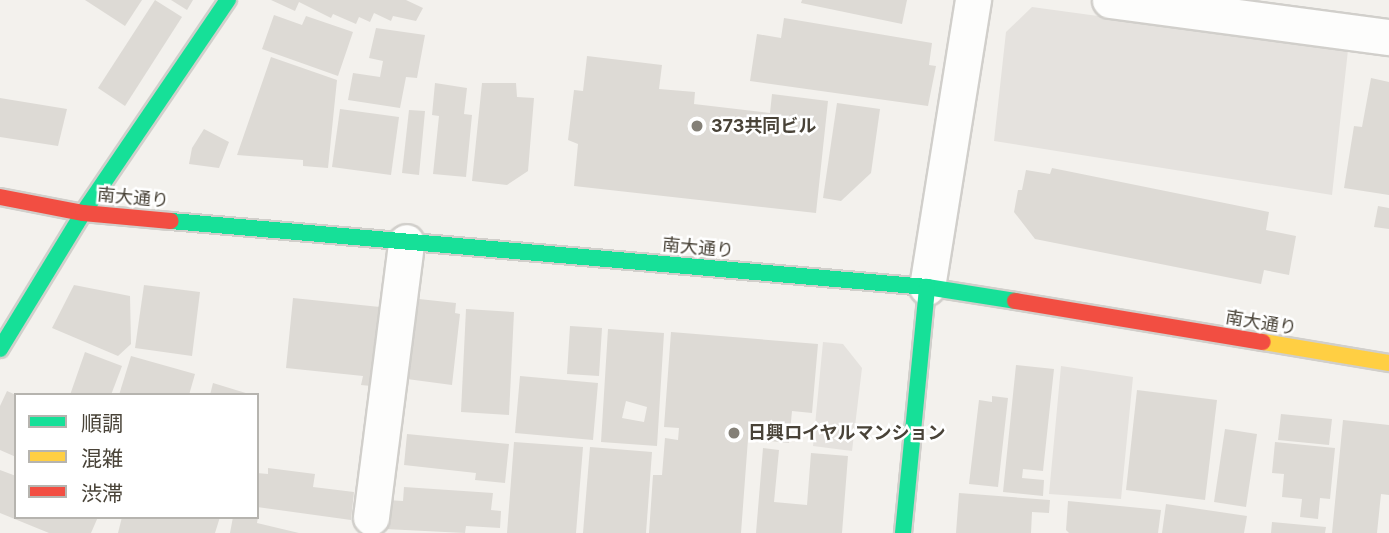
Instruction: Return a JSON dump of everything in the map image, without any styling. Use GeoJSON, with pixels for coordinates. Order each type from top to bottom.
{"type":"FeatureCollection","features":[{"type":"Feature","properties":{"kind":"street"},"geometry":{"type":"LineString","coordinates":[[0,349],[83,213],[228,0]]}},
{"type":"Feature","properties":{"kind":"street"},"geometry":{"type":"LineString","coordinates":[[903,533],[927,287],[973,0]]}},
{"type":"Feature","properties":{"kind":"street"},"geometry":{"type":"LineString","coordinates":[[1110,0],[1389,37]]}},
{"type":"Feature","properties":{"kind":"street","name":"南大通り"},"geometry":{"type":"LineString","coordinates":[[0,197],[83,213],[927,287],[1389,363]]}},
{"type":"Feature","properties":{"kind":"street"},"geometry":{"type":"LineString","coordinates":[[371,517],[406,242]]}},
{"type":"Feature","properties":{"kind":"shaded area"},"geometry":{"type":"Polygon","coordinates":[[[1032,7],[1348,50],[1332,195],[994,141],[1006,32],[1032,7]]]}},
{"type":"Feature","properties":{"kind":"shaded area"},"geometry":{"type":"Polygon","coordinates":[[[823,342],[843,344],[862,368],[852,451],[813,446],[823,342]]]}},
{"type":"Feature","properties":{"kind":"shaded area"},"geometry":{"type":"Polygon","coordinates":[[[1061,366],[1133,377],[1121,499],[1049,494],[1061,366]]]}},
{"type":"Feature","properties":{"kind":"building"},"geometry":{"type":"Polygon","coordinates":[[[85,0],[142,0],[125,26],[85,0]]]}},
{"type":"Feature","properties":{"kind":"building"},"geometry":{"type":"Polygon","coordinates":[[[155,0],[182,17],[125,106],[98,88],[155,0]]]}},
{"type":"Feature","properties":{"kind":"building"},"geometry":{"type":"Polygon","coordinates":[[[171,0],[193,0],[187,10],[171,0]]]}},
{"type":"Feature","properties":{"kind":"building"},"geometry":{"type":"Polygon","coordinates":[[[271,0],[406,0],[423,8],[416,21],[393,16],[391,21],[374,13],[370,22],[359,17],[356,24],[333,14],[331,18],[299,2],[295,11],[271,0]]]}},
{"type":"Feature","properties":{"kind":"building"},"geometry":{"type":"Polygon","coordinates":[[[802,0],[907,0],[902,24],[801,3],[802,0]]]}},
{"type":"Feature","properties":{"kind":"building"},"geometry":{"type":"Polygon","coordinates":[[[274,15],[302,25],[306,16],[353,32],[338,76],[262,49],[274,15]]]}},
{"type":"Feature","properties":{"kind":"building"},"geometry":{"type":"Polygon","coordinates":[[[784,18],[932,43],[929,65],[936,66],[928,106],[750,81],[757,34],[781,38],[784,18]]]}},
{"type":"Feature","properties":{"kind":"building"},"geometry":{"type":"Polygon","coordinates":[[[376,28],[425,35],[417,78],[406,77],[400,108],[348,100],[353,73],[380,77],[383,61],[369,58],[376,28]]]}},
{"type":"Feature","properties":{"kind":"building","name":"373共同ビル"},"geometry":{"type":"Polygon","coordinates":[[[587,56],[662,65],[659,89],[695,92],[694,104],[770,113],[772,94],[828,101],[816,213],[574,186],[578,144],[568,140],[574,90],[583,91],[587,56]]]}},
{"type":"Feature","properties":{"kind":"building"},"geometry":{"type":"Polygon","coordinates":[[[271,57],[337,80],[328,168],[303,166],[303,160],[237,155],[271,57]]]}},
{"type":"Feature","properties":{"kind":"building"},"geometry":{"type":"Polygon","coordinates":[[[1371,78],[1389,82],[1389,195],[1344,188],[1354,126],[1362,127],[1371,78]]]}},
{"type":"Feature","properties":{"kind":"building"},"geometry":{"type":"Polygon","coordinates":[[[435,83],[467,88],[464,114],[472,115],[466,177],[433,174],[439,116],[432,115],[435,83]]]}},
{"type":"Feature","properties":{"kind":"building"},"geometry":{"type":"Polygon","coordinates":[[[482,83],[516,83],[517,97],[534,98],[528,171],[507,185],[472,181],[482,83]]]}},
{"type":"Feature","properties":{"kind":"building"},"geometry":{"type":"Polygon","coordinates":[[[0,98],[67,109],[58,146],[0,137],[0,98]]]}},
{"type":"Feature","properties":{"kind":"building"},"geometry":{"type":"Polygon","coordinates":[[[837,103],[880,109],[871,173],[841,201],[823,198],[837,103]]]}},
{"type":"Feature","properties":{"kind":"building"},"geometry":{"type":"Polygon","coordinates":[[[340,109],[399,117],[391,175],[332,167],[340,109]]]}},
{"type":"Feature","properties":{"kind":"building"},"geometry":{"type":"Polygon","coordinates":[[[409,110],[425,111],[419,175],[402,173],[409,110]]]}},
{"type":"Feature","properties":{"kind":"building"},"geometry":{"type":"Polygon","coordinates":[[[204,129],[229,142],[219,168],[189,164],[192,148],[204,129]]]}},
{"type":"Feature","properties":{"kind":"building"},"geometry":{"type":"Polygon","coordinates":[[[1052,168],[1269,212],[1266,230],[1296,236],[1289,275],[1264,270],[1261,284],[1035,239],[1014,212],[1018,190],[1022,190],[1026,170],[1050,174],[1052,168]]]}},
{"type":"Feature","properties":{"kind":"building"},"geometry":{"type":"Polygon","coordinates":[[[1378,206],[1389,208],[1389,229],[1374,227],[1378,206]]]}},
{"type":"Feature","properties":{"kind":"building"},"geometry":{"type":"Polygon","coordinates":[[[74,285],[130,296],[131,344],[118,356],[52,328],[74,285]]]}},
{"type":"Feature","properties":{"kind":"building"},"geometry":{"type":"Polygon","coordinates":[[[144,285],[200,292],[192,356],[135,348],[144,285]]]}},
{"type":"Feature","properties":{"kind":"building"},"geometry":{"type":"Polygon","coordinates":[[[293,298],[380,307],[371,386],[361,385],[363,376],[286,368],[293,298]]]}},
{"type":"Feature","properties":{"kind":"building"},"geometry":{"type":"Polygon","coordinates":[[[419,299],[456,303],[455,313],[460,314],[452,385],[407,379],[414,308],[418,309],[419,299]]]}},
{"type":"Feature","properties":{"kind":"building"},"geometry":{"type":"Polygon","coordinates":[[[466,309],[514,312],[509,415],[461,412],[466,309]]]}},
{"type":"Feature","properties":{"kind":"building"},"geometry":{"type":"Polygon","coordinates":[[[570,326],[602,328],[599,376],[567,374],[570,326]]]}},
{"type":"Feature","properties":{"kind":"building"},"geometry":{"type":"Polygon","coordinates":[[[608,329],[664,333],[657,446],[601,442],[608,329]],[[626,401],[622,418],[644,422],[647,407],[626,401]]]}},
{"type":"Feature","properties":{"kind":"building","name":"日興ロイヤルマンション"},"geometry":{"type":"Polygon","coordinates":[[[671,332],[818,344],[812,413],[792,411],[789,443],[748,439],[741,533],[649,533],[653,475],[662,475],[665,438],[678,440],[679,428],[664,427],[671,332]]]}},
{"type":"Feature","properties":{"kind":"building"},"geometry":{"type":"Polygon","coordinates":[[[85,352],[122,366],[112,393],[71,393],[85,352]]]}},
{"type":"Feature","properties":{"kind":"building"},"geometry":{"type":"Polygon","coordinates":[[[131,356],[195,374],[190,393],[120,393],[131,356]]]}},
{"type":"Feature","properties":{"kind":"building"},"geometry":{"type":"Polygon","coordinates":[[[1016,365],[1054,369],[1043,471],[1023,469],[1022,478],[1044,480],[1043,496],[1003,492],[1016,365]]]}},
{"type":"Feature","properties":{"kind":"building"},"geometry":{"type":"Polygon","coordinates":[[[520,376],[598,383],[593,440],[515,433],[520,376]]]}},
{"type":"Feature","properties":{"kind":"building"},"geometry":{"type":"Polygon","coordinates":[[[213,383],[246,393],[210,393],[213,383]]]}},
{"type":"Feature","properties":{"kind":"building"},"geometry":{"type":"Polygon","coordinates":[[[1137,390],[1217,400],[1205,500],[1126,490],[1137,390]]]}},
{"type":"Feature","properties":{"kind":"building"},"geometry":{"type":"Polygon","coordinates":[[[7,391],[14,394],[14,456],[0,450],[0,406],[7,391]]]}},
{"type":"Feature","properties":{"kind":"building"},"geometry":{"type":"Polygon","coordinates":[[[992,396],[1008,398],[998,487],[969,484],[979,400],[992,402],[992,396]]]}},
{"type":"Feature","properties":{"kind":"building"},"geometry":{"type":"Polygon","coordinates":[[[1281,414],[1332,419],[1329,445],[1278,440],[1281,414]]]}},
{"type":"Feature","properties":{"kind":"building"},"geometry":{"type":"Polygon","coordinates":[[[1343,420],[1389,425],[1389,495],[1381,494],[1377,533],[1332,533],[1343,420]]]}},
{"type":"Feature","properties":{"kind":"building"},"geometry":{"type":"Polygon","coordinates":[[[1225,429],[1257,434],[1246,507],[1214,502],[1225,429]]]}},
{"type":"Feature","properties":{"kind":"building"},"geometry":{"type":"Polygon","coordinates":[[[407,434],[509,444],[505,483],[475,480],[476,473],[404,465],[407,434]]]}},
{"type":"Feature","properties":{"kind":"building"},"geometry":{"type":"Polygon","coordinates":[[[514,442],[583,447],[576,533],[507,533],[514,442]]]}},
{"type":"Feature","properties":{"kind":"building"},"geometry":{"type":"Polygon","coordinates":[[[1275,442],[1335,448],[1330,499],[1320,498],[1318,519],[1300,517],[1302,499],[1282,497],[1284,474],[1272,473],[1275,442]]]}},
{"type":"Feature","properties":{"kind":"building"},"geometry":{"type":"Polygon","coordinates":[[[590,447],[652,452],[646,533],[583,533],[590,447]]]}},
{"type":"Feature","properties":{"kind":"building"},"geometry":{"type":"Polygon","coordinates":[[[763,448],[779,450],[774,502],[807,505],[811,453],[848,456],[842,533],[756,533],[763,448]]]}},
{"type":"Feature","properties":{"kind":"building"},"geometry":{"type":"Polygon","coordinates":[[[268,468],[315,474],[313,487],[354,492],[351,520],[259,507],[259,473],[268,474],[268,468]]]}},
{"type":"Feature","properties":{"kind":"building"},"geometry":{"type":"Polygon","coordinates":[[[0,470],[14,475],[14,519],[0,513],[0,470]]]}},
{"type":"Feature","properties":{"kind":"building"},"geometry":{"type":"Polygon","coordinates":[[[404,487],[493,493],[491,510],[501,511],[500,528],[466,526],[465,533],[385,529],[387,500],[403,501],[404,487]]]}},
{"type":"Feature","properties":{"kind":"building"},"geometry":{"type":"Polygon","coordinates":[[[959,493],[1050,500],[1049,513],[1032,512],[1031,533],[956,533],[959,493]]]}},
{"type":"Feature","properties":{"kind":"building"},"geometry":{"type":"Polygon","coordinates":[[[1068,501],[1161,510],[1158,533],[1069,533],[1066,530],[1068,501]]]}},
{"type":"Feature","properties":{"kind":"building"},"geometry":{"type":"Polygon","coordinates":[[[1166,504],[1247,516],[1244,533],[1162,533],[1166,504]]]}},
{"type":"Feature","properties":{"kind":"building"},"geometry":{"type":"Polygon","coordinates":[[[15,519],[97,519],[91,533],[49,533],[15,519]]]}},
{"type":"Feature","properties":{"kind":"building"},"geometry":{"type":"Polygon","coordinates":[[[122,519],[219,519],[215,533],[118,533],[122,519]]]}},
{"type":"Feature","properties":{"kind":"building"},"geometry":{"type":"Polygon","coordinates":[[[233,519],[258,519],[257,523],[299,533],[230,533],[233,519]]]}},
{"type":"Feature","properties":{"kind":"building"},"geometry":{"type":"Polygon","coordinates":[[[1272,522],[1326,527],[1325,533],[1271,533],[1272,522]]]}},
{"type":"Feature","properties":{"kind":"traffic: fast"},"geometry":{"type":"LineString","coordinates":[[0,349],[83,213],[228,0]]}},
{"type":"Feature","properties":{"kind":"traffic: fast"},"geometry":{"type":"LineString","coordinates":[[171,221],[927,287],[1015,301]]}},
{"type":"Feature","properties":{"kind":"traffic: fast"},"geometry":{"type":"LineString","coordinates":[[903,533],[927,287]]}},
{"type":"Feature","properties":{"kind":"traffic: slow"},"geometry":{"type":"LineString","coordinates":[[1263,342],[1389,363]]}},
{"type":"Feature","properties":{"kind":"traffic: jam"},"geometry":{"type":"LineString","coordinates":[[0,197],[83,213],[171,221]]}},
{"type":"Feature","properties":{"kind":"traffic: jam"},"geometry":{"type":"LineString","coordinates":[[1015,301],[1263,342]]}},
{"type":"Feature","properties":{"kind":"place","name":"373共同ビル"},"geometry":{"type":"Point","coordinates":[697,126]}},
{"type":"Feature","properties":{"kind":"place","name":"日興ロイヤルマンション"},"geometry":{"type":"Point","coordinates":[734,433]}}]}
